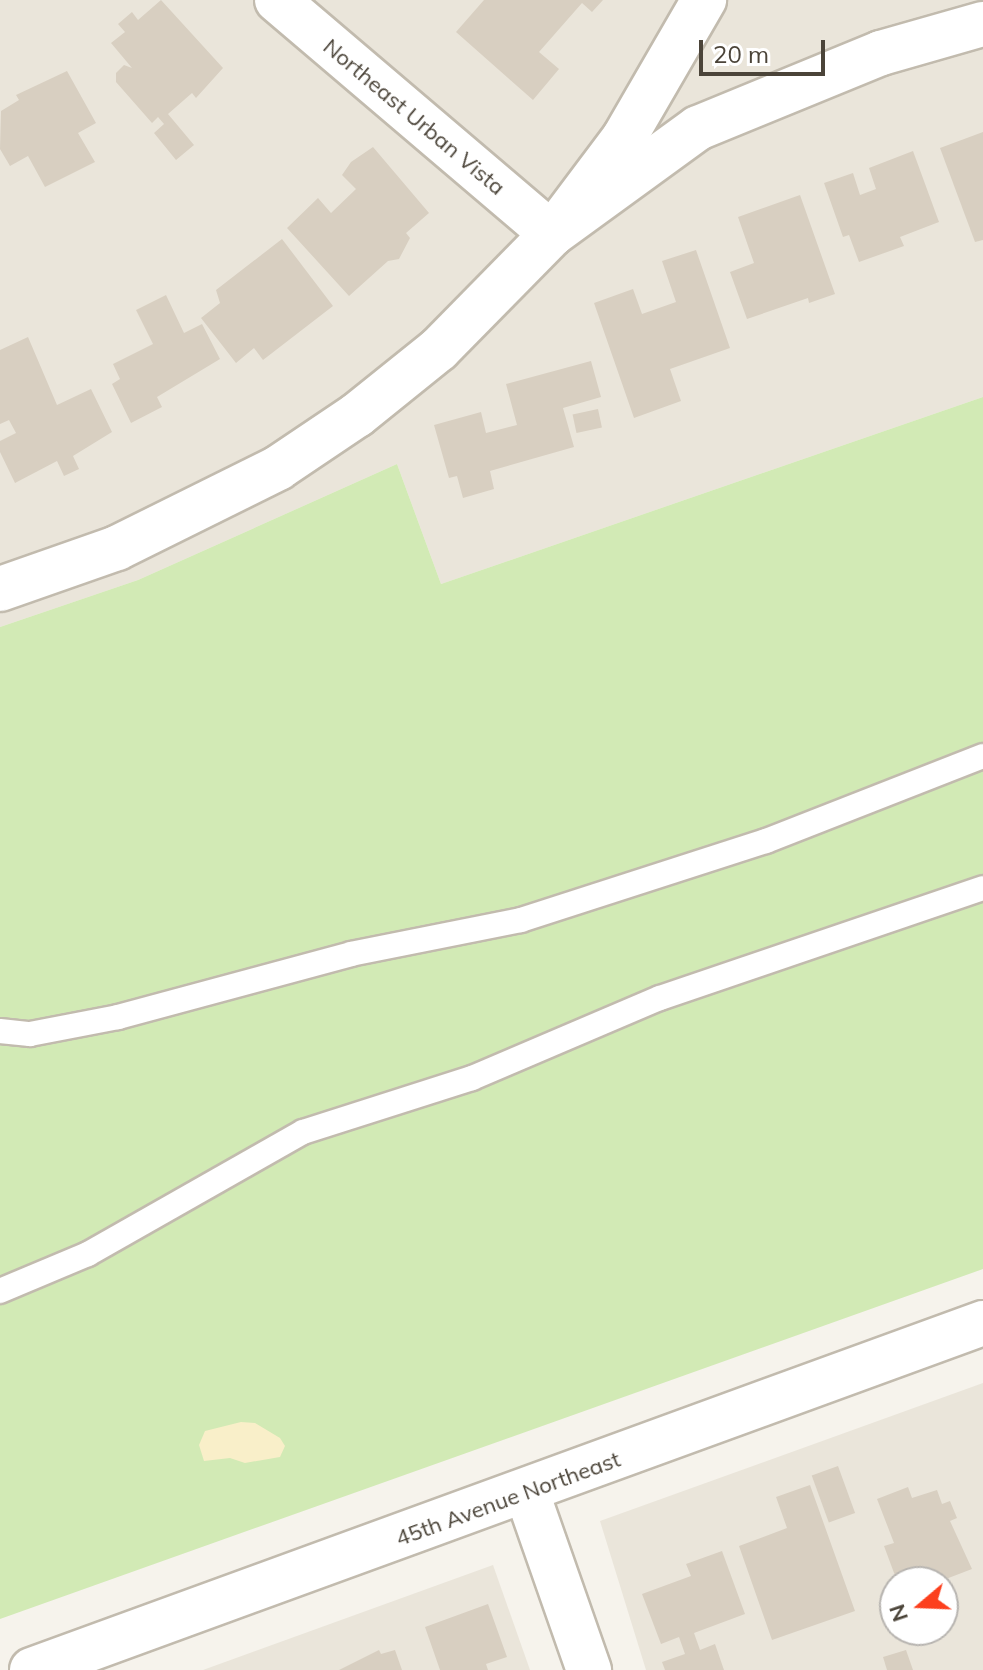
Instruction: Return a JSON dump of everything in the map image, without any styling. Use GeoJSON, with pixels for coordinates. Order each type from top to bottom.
{"type":"FeatureCollection","features":[{"type":"Feature","properties":{"kind":"street","name":"Northeast Urban Vista"},"geometry":{"type":"LineString","coordinates":[[277,0],[552,234]]}},
{"type":"Feature","properties":{"kind":"street"},"geometry":{"type":"LineString","coordinates":[[0,589],[117,548],[278,468],[357,415],[439,349],[552,234],[624,138],[704,0]]}},
{"type":"Feature","properties":{"kind":"street"},"geometry":{"type":"LineString","coordinates":[[552,234],[698,128],[881,53],[983,24]]}},
{"type":"Feature","properties":{"kind":"street","name":"45th Avenue Northeast"},"geometry":{"type":"LineString","coordinates":[[32,1670],[527,1493],[983,1323]]}},
{"type":"Feature","properties":{"kind":"street"},"geometry":{"type":"LineString","coordinates":[[527,1493],[589,1670]]}},
{"type":"Feature","properties":{"kind":"lane"},"geometry":{"type":"LineString","coordinates":[[0,1031],[30,1034],[118,1017],[351,954],[521,920],[766,841],[983,756]]}},
{"type":"Feature","properties":{"kind":"lane"},"geometry":{"type":"LineString","coordinates":[[0,1291],[88,1254],[303,1132],[472,1078],[660,998],[983,888]]}},
{"type":"Feature","properties":{"kind":"shaded area"},"geometry":{"type":"Polygon","coordinates":[[[0,0],[983,0],[983,397],[441,584],[397,464],[138,580],[0,627],[0,0]]]}},
{"type":"Feature","properties":{"kind":"shaded area"},"geometry":{"type":"Polygon","coordinates":[[[983,1383],[983,1670],[646,1670],[600,1521],[983,1383]]]}},
{"type":"Feature","properties":{"kind":"shaded area"},"geometry":{"type":"Polygon","coordinates":[[[493,1565],[530,1670],[203,1670],[493,1565]]]}},
{"type":"Feature","properties":{"kind":"green space"},"geometry":{"type":"Polygon","coordinates":[[[983,397],[983,1269],[0,1619],[0,627],[138,580],[397,464],[441,584],[983,397]]]}},
{"type":"Feature","properties":{"kind":"sand"},"geometry":{"type":"Polygon","coordinates":[[[241,1422],[255,1423],[280,1438],[285,1446],[280,1457],[245,1463],[230,1458],[204,1461],[199,1445],[205,1431],[241,1422]]]}},
{"type":"Feature","properties":{"kind":"building"},"geometry":{"type":"Polygon","coordinates":[[[161,0],[223,68],[196,98],[192,93],[168,114],[194,145],[176,160],[154,133],[164,124],[158,117],[152,123],[116,82],[116,73],[124,65],[132,68],[111,43],[125,32],[118,24],[132,12],[138,20],[161,0]]]}},
{"type":"Feature","properties":{"kind":"building"},"geometry":{"type":"Polygon","coordinates":[[[484,0],[603,0],[592,12],[582,3],[539,52],[559,69],[533,100],[456,32],[484,0]]]}},
{"type":"Feature","properties":{"kind":"building"},"geometry":{"type":"Polygon","coordinates":[[[67,71],[96,123],[78,133],[95,162],[45,187],[28,156],[10,166],[0,149],[1,111],[19,100],[16,95],[67,71]]]}},
{"type":"Feature","properties":{"kind":"building"},"geometry":{"type":"Polygon","coordinates":[[[983,132],[983,240],[975,242],[940,148],[983,132]]]}},
{"type":"Feature","properties":{"kind":"building"},"geometry":{"type":"Polygon","coordinates":[[[373,147],[429,213],[406,233],[410,238],[399,259],[388,261],[349,296],[287,228],[318,198],[331,213],[356,189],[342,175],[351,162],[373,147]]]}},
{"type":"Feature","properties":{"kind":"building"},"geometry":{"type":"Polygon","coordinates":[[[913,151],[939,222],[900,237],[904,246],[859,262],[849,235],[843,237],[824,183],[853,173],[860,195],[876,189],[869,168],[913,151]]]}},
{"type":"Feature","properties":{"kind":"building"},"geometry":{"type":"Polygon","coordinates":[[[800,195],[835,294],[809,303],[808,298],[747,319],[730,272],[754,263],[738,217],[800,195]]]}},
{"type":"Feature","properties":{"kind":"building"},"geometry":{"type":"Polygon","coordinates":[[[282,239],[333,306],[263,360],[254,348],[236,363],[201,318],[220,303],[216,290],[282,239]]]}},
{"type":"Feature","properties":{"kind":"building"},"geometry":{"type":"Polygon","coordinates":[[[696,250],[730,348],[670,369],[681,401],[634,418],[594,303],[633,289],[642,314],[676,302],[662,261],[696,250]]]}},
{"type":"Feature","properties":{"kind":"building"},"geometry":{"type":"Polygon","coordinates":[[[166,295],[184,333],[202,324],[220,359],[157,397],[162,407],[131,423],[112,384],[120,379],[113,364],[153,344],[136,310],[166,295]]]}},
{"type":"Feature","properties":{"kind":"building"},"geometry":{"type":"Polygon","coordinates":[[[28,337],[57,405],[91,389],[112,432],[73,456],[79,469],[64,476],[57,461],[15,483],[0,452],[0,441],[16,433],[9,420],[0,424],[0,350],[28,337]]]}},
{"type":"Feature","properties":{"kind":"building"},"geometry":{"type":"Polygon","coordinates":[[[591,361],[601,397],[563,408],[574,447],[490,471],[494,489],[463,498],[457,476],[449,478],[434,425],[481,412],[486,433],[517,425],[506,384],[591,361]]]}},
{"type":"Feature","properties":{"kind":"building"},"geometry":{"type":"Polygon","coordinates":[[[598,409],[602,428],[577,433],[573,414],[598,409]]]}},
{"type":"Feature","properties":{"kind":"building"},"geometry":{"type":"Polygon","coordinates":[[[838,1466],[855,1513],[829,1523],[812,1476],[838,1466]]]}},
{"type":"Feature","properties":{"kind":"building"},"geometry":{"type":"Polygon","coordinates":[[[810,1485],[855,1611],[772,1640],[739,1546],[787,1528],[776,1497],[810,1485]]]}},
{"type":"Feature","properties":{"kind":"building"},"geometry":{"type":"Polygon","coordinates":[[[908,1487],[912,1498],[937,1490],[942,1504],[950,1501],[957,1518],[950,1521],[972,1569],[959,1574],[959,1566],[891,1566],[884,1546],[894,1543],[877,1499],[908,1487]]]}},
{"type":"Feature","properties":{"kind":"building"},"geometry":{"type":"Polygon","coordinates":[[[722,1551],[745,1614],[694,1633],[700,1650],[715,1644],[724,1670],[665,1670],[662,1662],[685,1654],[679,1637],[661,1644],[642,1594],[691,1576],[686,1564],[722,1551]]]}},
{"type":"Feature","properties":{"kind":"building"},"geometry":{"type":"Polygon","coordinates":[[[488,1604],[507,1657],[486,1664],[488,1670],[440,1670],[425,1627],[488,1604]]]}},
{"type":"Feature","properties":{"kind":"building"},"geometry":{"type":"Polygon","coordinates":[[[379,1650],[381,1654],[395,1650],[402,1670],[339,1670],[379,1650]]]}},
{"type":"Feature","properties":{"kind":"building"},"geometry":{"type":"Polygon","coordinates":[[[906,1650],[913,1670],[887,1670],[883,1657],[906,1650]]]}}]}
